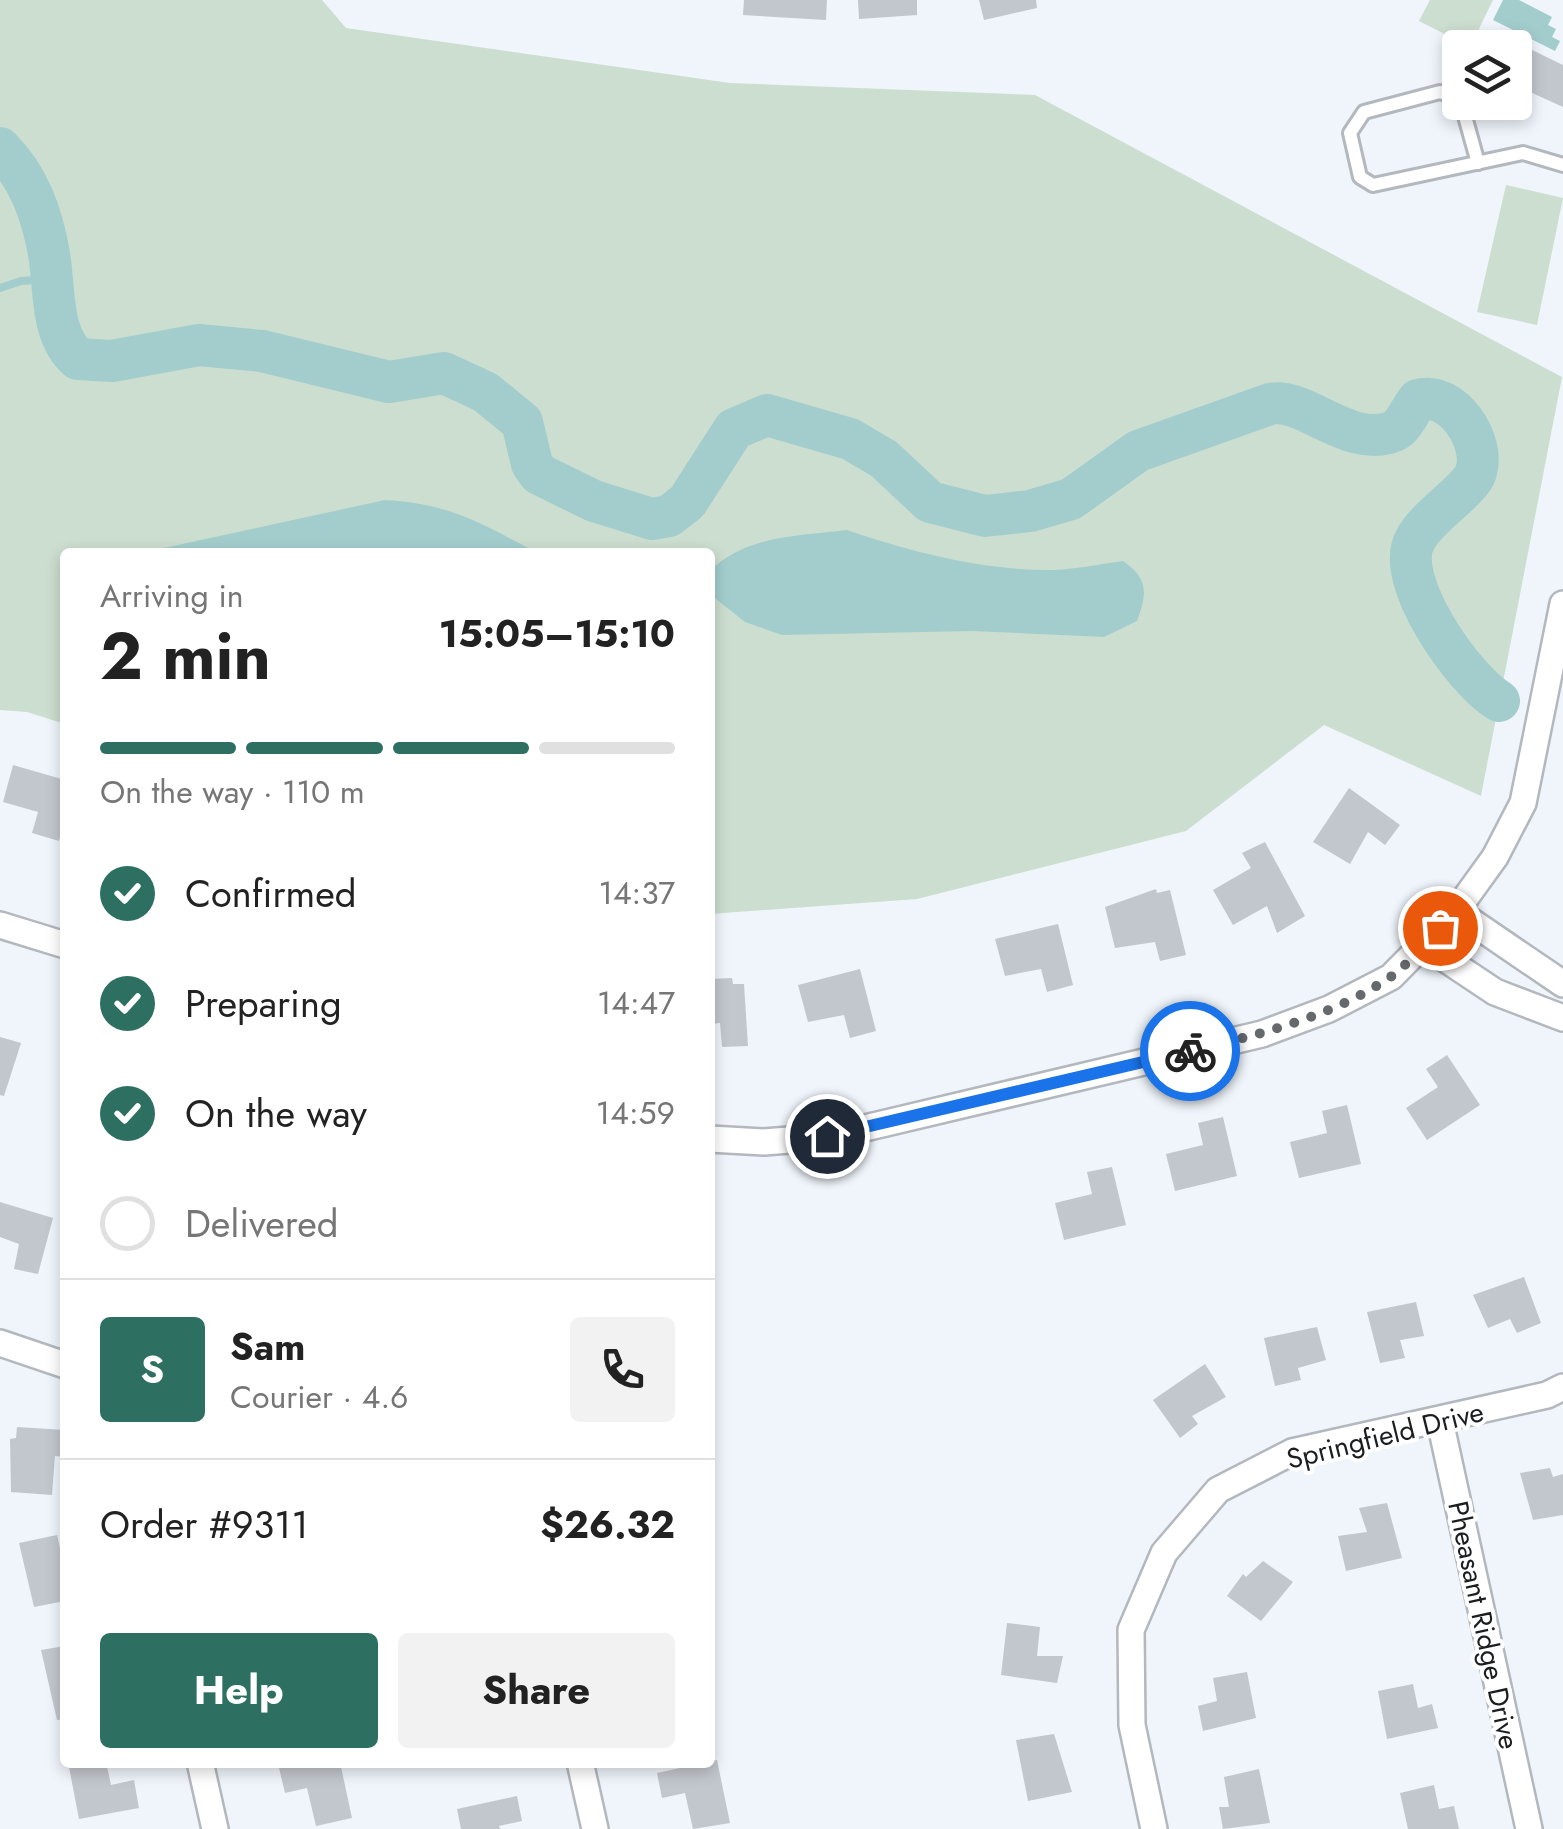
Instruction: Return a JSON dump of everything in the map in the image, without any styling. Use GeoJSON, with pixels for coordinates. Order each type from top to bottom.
{"type":"FeatureCollection","features":[{"type":"Feature","properties":{"kind":"street"},"geometry":{"type":"LineString","coordinates":[[715,1138],[764,1142],[827,1136],[1262,1034],[1330,1009],[1391,977],[1456,911],[1495,857],[1523,804],[1563,604]]}},
{"type":"Feature","properties":{"kind":"street"},"geometry":{"type":"LineString","coordinates":[[1456,911],[1563,984]]}},
{"type":"Feature","properties":{"kind":"street"},"geometry":{"type":"LineString","coordinates":[[0,925],[60,943]]}},
{"type":"Feature","properties":{"kind":"street"},"geometry":{"type":"LineString","coordinates":[[1423,944],[1494,992],[1563,1018]]}},
{"type":"Feature","properties":{"kind":"street"},"geometry":{"type":"LineString","coordinates":[[0,1343],[60,1363]]}},
{"type":"Feature","properties":{"kind":"street","name":"Springfield Drive"},"geometry":{"type":"LineString","coordinates":[[1154,1829],[1132,1725],[1131,1630],[1164,1554],[1218,1490],[1292,1452],[1547,1396],[1563,1387]]}},
{"type":"Feature","properties":{"kind":"street","name":"Pheasant Ridge Drive"},"geometry":{"type":"LineString","coordinates":[[1440,1420],[1529,1829]]}},
{"type":"Feature","properties":{"kind":"street"},"geometry":{"type":"LineString","coordinates":[[201,1768],[214,1829]]}},
{"type":"Feature","properties":{"kind":"street"},"geometry":{"type":"LineString","coordinates":[[581,1768],[594,1829]]}},
{"type":"Feature","properties":{"kind":"lane"},"geometry":{"type":"LineString","coordinates":[[1442,93],[1364,112],[1350,133],[1360,176],[1373,186],[1523,153],[1563,165]]}},
{"type":"Feature","properties":{"kind":"lane"},"geometry":{"type":"LineString","coordinates":[[1466,120],[1478,162]]}},
{"type":"Feature","properties":{"kind":"shaded area"},"geometry":{"type":"Polygon","coordinates":[[[0,0],[322,0],[346,28],[730,83],[1035,95],[1562,377],[1481,796],[1324,725],[1186,831],[917,899],[715,914],[715,548],[60,548],[60,722],[27,712],[0,710],[0,0]]]}},
{"type":"Feature","properties":{"kind":"shaded area"},"geometry":{"type":"Polygon","coordinates":[[[1430,0],[1493,0],[1478,30],[1442,33],[1419,21],[1430,0]]]}},
{"type":"Feature","properties":{"kind":"shaded area"},"geometry":{"type":"Polygon","coordinates":[[[1503,0],[1519,0],[1552,17],[1548,25],[1556,29],[1552,37],[1560,41],[1555,51],[1532,40],[1532,30],[1513,30],[1493,20],[1503,0]]]}},
{"type":"Feature","properties":{"kind":"shaded area"},"geometry":{"type":"Polygon","coordinates":[[[1506,185],[1563,198],[1537,325],[1477,312],[1506,185]]]}},
{"type":"Feature","properties":{"kind":"shaded area"},"geometry":{"type":"Polygon","coordinates":[[[385,500],[446,510],[527,548],[164,548],[385,500]]]}},
{"type":"Feature","properties":{"kind":"shaded area"},"geometry":{"type":"Polygon","coordinates":[[[847,530],[922,553],[1028,569],[1080,568],[1123,561],[1138,574],[1144,588],[1143,603],[1137,621],[1104,637],[972,631],[782,635],[745,622],[715,598],[715,567],[740,550],[792,536],[847,530]]]}},
{"type":"Feature","properties":{"kind":"building"},"geometry":{"type":"Polygon","coordinates":[[[744,0],[827,0],[826,20],[743,15],[744,0]]]}},
{"type":"Feature","properties":{"kind":"building"},"geometry":{"type":"Polygon","coordinates":[[[858,0],[917,0],[917,15],[859,19],[858,0]]]}},
{"type":"Feature","properties":{"kind":"building"},"geometry":{"type":"Polygon","coordinates":[[[979,0],[1036,0],[1037,8],[984,20],[979,0]]]}},
{"type":"Feature","properties":{"kind":"building"},"geometry":{"type":"Polygon","coordinates":[[[1532,50],[1563,65],[1563,107],[1532,93],[1532,50]]]}},
{"type":"Feature","properties":{"kind":"building"},"geometry":{"type":"Polygon","coordinates":[[[13,765],[60,779],[59,841],[32,833],[38,812],[3,802],[13,765]]]}},
{"type":"Feature","properties":{"kind":"building"},"geometry":{"type":"Polygon","coordinates":[[[1349,788],[1400,825],[1385,845],[1368,832],[1350,864],[1313,842],[1349,788]]]}},
{"type":"Feature","properties":{"kind":"building"},"geometry":{"type":"Polygon","coordinates":[[[1265,842],[1305,916],[1277,933],[1267,906],[1233,925],[1213,890],[1251,868],[1242,853],[1265,842]]]}},
{"type":"Feature","properties":{"kind":"building"},"geometry":{"type":"Polygon","coordinates":[[[1156,889],[1157,893],[1170,890],[1186,955],[1160,961],[1155,942],[1115,948],[1105,907],[1156,889]]]}},
{"type":"Feature","properties":{"kind":"building"},"geometry":{"type":"Polygon","coordinates":[[[1058,924],[1073,985],[1047,992],[1041,969],[1005,976],[995,939],[1058,924]]]}},
{"type":"Feature","properties":{"kind":"building"},"geometry":{"type":"Polygon","coordinates":[[[860,969],[876,1031],[850,1038],[844,1015],[808,1022],[798,985],[860,969]]]}},
{"type":"Feature","properties":{"kind":"building"},"geometry":{"type":"Polygon","coordinates":[[[732,978],[733,984],[744,984],[748,1046],[722,1047],[720,1023],[715,1024],[715,979],[732,978]]]}},
{"type":"Feature","properties":{"kind":"building"},"geometry":{"type":"Polygon","coordinates":[[[0,1037],[21,1043],[4,1096],[0,1095],[0,1037]]]}},
{"type":"Feature","properties":{"kind":"building"},"geometry":{"type":"Polygon","coordinates":[[[1447,1055],[1480,1105],[1427,1140],[1406,1108],[1438,1087],[1426,1069],[1447,1055]]]}},
{"type":"Feature","properties":{"kind":"building"},"geometry":{"type":"Polygon","coordinates":[[[1347,1105],[1361,1164],[1299,1178],[1290,1142],[1327,1133],[1322,1111],[1347,1105]]]}},
{"type":"Feature","properties":{"kind":"building"},"geometry":{"type":"Polygon","coordinates":[[[1223,1117],[1237,1176],[1175,1191],[1166,1154],[1203,1145],[1198,1123],[1223,1117]]]}},
{"type":"Feature","properties":{"kind":"building"},"geometry":{"type":"Polygon","coordinates":[[[1112,1167],[1126,1225],[1064,1240],[1055,1203],[1092,1194],[1087,1172],[1112,1167]]]}},
{"type":"Feature","properties":{"kind":"building"},"geometry":{"type":"Polygon","coordinates":[[[0,1202],[53,1218],[38,1274],[14,1269],[19,1244],[0,1237],[0,1202]]]}},
{"type":"Feature","properties":{"kind":"building"},"geometry":{"type":"Polygon","coordinates":[[[1524,1277],[1541,1323],[1517,1333],[1510,1319],[1488,1328],[1473,1295],[1524,1277]]]}},
{"type":"Feature","properties":{"kind":"building"},"geometry":{"type":"Polygon","coordinates":[[[1416,1302],[1424,1336],[1400,1340],[1405,1358],[1380,1363],[1367,1312],[1416,1302]]]}},
{"type":"Feature","properties":{"kind":"building"},"geometry":{"type":"Polygon","coordinates":[[[1317,1327],[1326,1360],[1298,1368],[1301,1380],[1275,1386],[1264,1338],[1317,1327]]]}},
{"type":"Feature","properties":{"kind":"building"},"geometry":{"type":"Polygon","coordinates":[[[1205,1364],[1226,1397],[1192,1416],[1198,1424],[1180,1438],[1153,1400],[1205,1364]]]}},
{"type":"Feature","properties":{"kind":"building"},"geometry":{"type":"Polygon","coordinates":[[[17,1427],[60,1430],[60,1456],[55,1456],[52,1495],[11,1492],[10,1439],[16,1438],[17,1427]]]}},
{"type":"Feature","properties":{"kind":"building"},"geometry":{"type":"Polygon","coordinates":[[[1550,1468],[1553,1477],[1563,1474],[1563,1515],[1533,1520],[1520,1473],[1550,1468]]]}},
{"type":"Feature","properties":{"kind":"building"},"geometry":{"type":"Polygon","coordinates":[[[1387,1503],[1402,1558],[1346,1571],[1338,1536],[1367,1532],[1359,1508],[1387,1503]]]}},
{"type":"Feature","properties":{"kind":"building"},"geometry":{"type":"Polygon","coordinates":[[[57,1535],[60,1602],[34,1607],[19,1543],[57,1535]]]}},
{"type":"Feature","properties":{"kind":"building"},"geometry":{"type":"Polygon","coordinates":[[[1263,1561],[1293,1582],[1261,1621],[1227,1596],[1243,1574],[1246,1577],[1263,1561]]]}},
{"type":"Feature","properties":{"kind":"building"},"geometry":{"type":"Polygon","coordinates":[[[1007,1623],[1040,1627],[1037,1656],[1063,1656],[1057,1683],[1001,1675],[1007,1623]]]}},
{"type":"Feature","properties":{"kind":"building"},"geometry":{"type":"Polygon","coordinates":[[[60,1647],[60,1720],[57,1720],[41,1650],[60,1647]]]}},
{"type":"Feature","properties":{"kind":"building"},"geometry":{"type":"Polygon","coordinates":[[[1247,1672],[1256,1718],[1203,1731],[1198,1706],[1217,1701],[1213,1678],[1247,1672]]]}},
{"type":"Feature","properties":{"kind":"building"},"geometry":{"type":"Polygon","coordinates":[[[1413,1684],[1418,1708],[1432,1704],[1438,1728],[1387,1739],[1378,1691],[1413,1684]]]}},
{"type":"Feature","properties":{"kind":"building"},"geometry":{"type":"Polygon","coordinates":[[[1054,1734],[1072,1792],[1028,1801],[1016,1740],[1054,1734]]]}},
{"type":"Feature","properties":{"kind":"building"},"geometry":{"type":"Polygon","coordinates":[[[715,1760],[730,1823],[693,1829],[685,1793],[662,1798],[657,1773],[715,1768],[715,1760]]]}},
{"type":"Feature","properties":{"kind":"building"},"geometry":{"type":"Polygon","coordinates":[[[69,1768],[107,1768],[111,1785],[134,1780],[139,1808],[79,1819],[69,1768]]]}},
{"type":"Feature","properties":{"kind":"building"},"geometry":{"type":"Polygon","coordinates":[[[279,1768],[341,1768],[352,1818],[316,1826],[307,1788],[285,1793],[279,1768]]]}},
{"type":"Feature","properties":{"kind":"building"},"geometry":{"type":"Polygon","coordinates":[[[1259,1769],[1270,1823],[1223,1829],[1219,1807],[1229,1807],[1224,1777],[1259,1769]]]}},
{"type":"Feature","properties":{"kind":"building"},"geometry":{"type":"Polygon","coordinates":[[[1434,1785],[1439,1809],[1454,1806],[1459,1829],[1408,1829],[1400,1793],[1434,1785]]]}},
{"type":"Feature","properties":{"kind":"building"},"geometry":{"type":"Polygon","coordinates":[[[517,1796],[522,1821],[499,1826],[500,1829],[461,1829],[457,1809],[517,1796]]]}},
{"type":"Feature","properties":{"kind":"waterway"},"geometry":{"type":"LineString","coordinates":[[0,148],[19,171],[38,211],[49,254],[58,324],[78,359],[112,361],[199,345],[262,351],[389,382],[444,373],[485,392],[522,422],[532,464],[539,474],[594,501],[652,519],[669,516],[687,502],[734,429],[767,415],[850,439],[884,459],[930,502],[985,516],[1030,511],[1071,499],[1138,451],[1270,404],[1298,408],[1344,429],[1377,435],[1398,429],[1418,400],[1443,403],[1464,421],[1478,460],[1476,472],[1466,487],[1415,540],[1411,558],[1414,579],[1451,651],[1484,690],[1499,701]]}},
{"type":"Feature","properties":{"kind":"waterway"},"geometry":{"type":"LineString","coordinates":[[0,288],[21,281],[53,279]]}},
{"type":"Feature","properties":{"kind":"way so far"},"geometry":{"type":"LineString","coordinates":[[1190,1051],[1262,1034],[1330,1009],[1391,977],[1440,928]]}},
{"type":"Feature","properties":{"kind":"route"},"geometry":{"type":"LineString","coordinates":[[827,1136],[1190,1051]]}}]}
